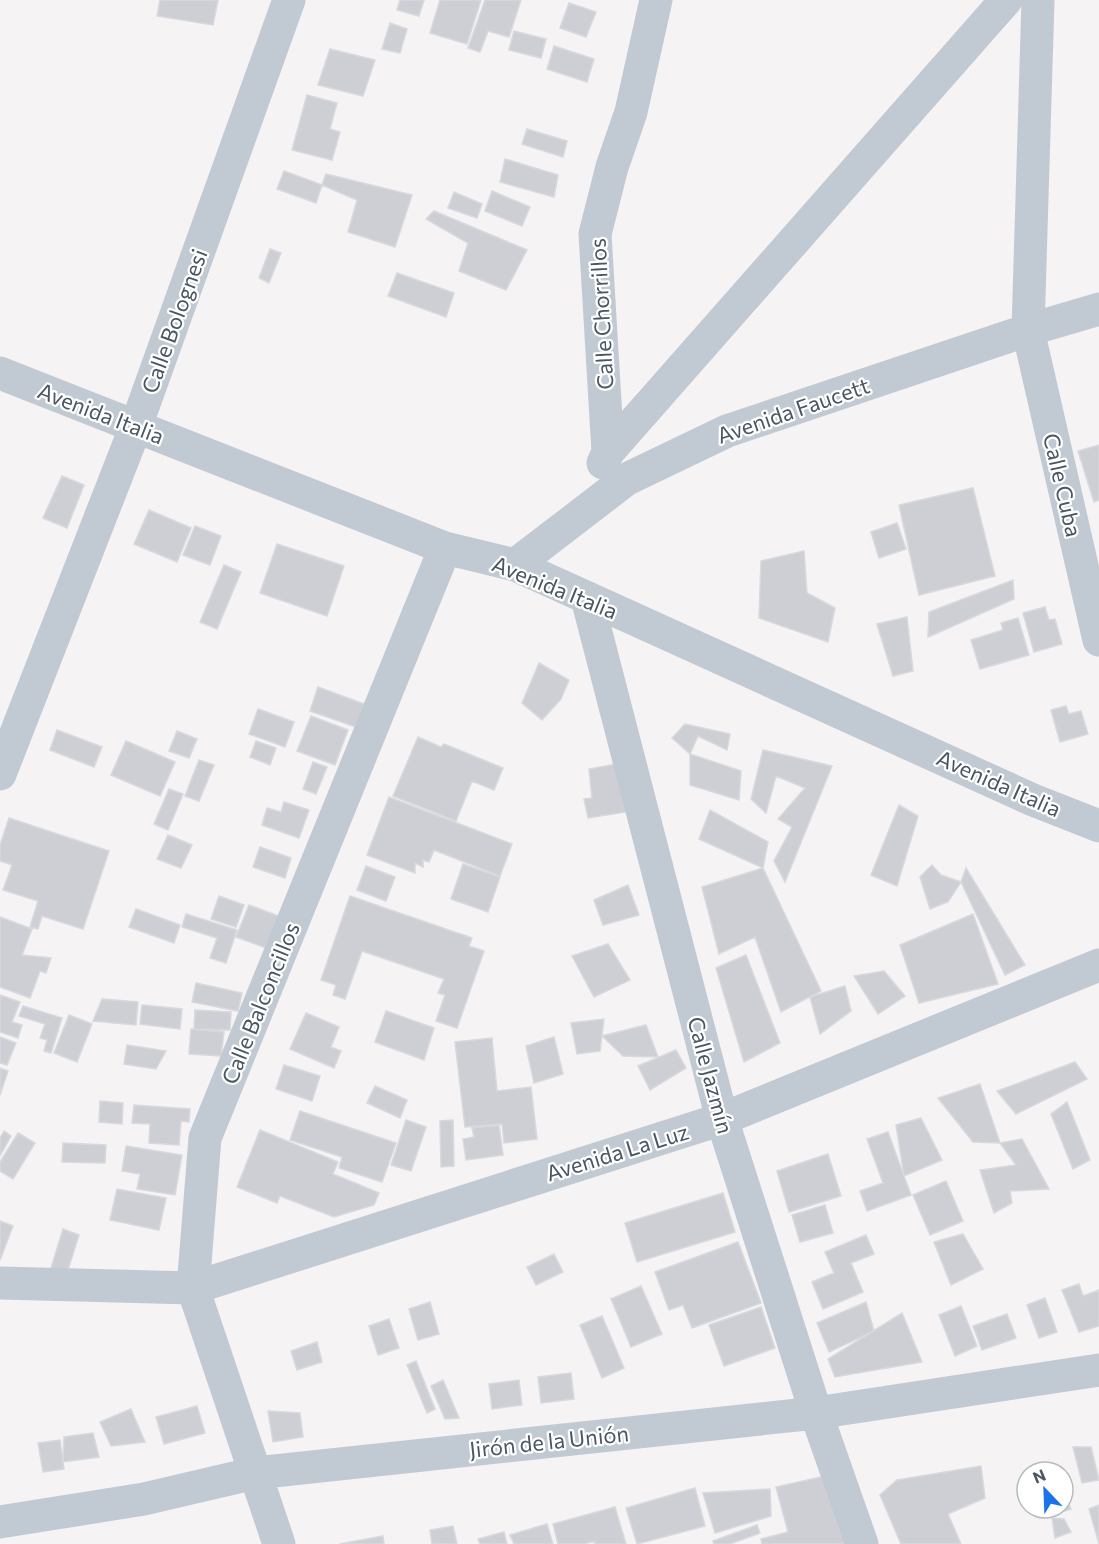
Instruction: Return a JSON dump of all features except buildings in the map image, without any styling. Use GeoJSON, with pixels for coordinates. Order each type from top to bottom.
{"type":"FeatureCollection","features":[{"type":"Feature","properties":{"kind":"street","name":"Calle Bolognesi"},"geometry":{"type":"LineString","coordinates":[[0,774],[136,426],[289,0]]}},
{"type":"Feature","properties":{"kind":"street","name":"Calle Chorrillos"},"geometry":{"type":"LineString","coordinates":[[575,519],[608,452],[595,234],[612,167],[631,112],[656,0]]}},
{"type":"Feature","properties":{"kind":"street"},"geometry":{"type":"LineString","coordinates":[[608,452],[1006,0]]}},
{"type":"Feature","properties":{"kind":"street","name":"Calle Cuba"},"geometry":{"type":"LineString","coordinates":[[1038,0],[1028,330],[1099,640]]}},
{"type":"Feature","properties":{"kind":"street","name":"Avenida Faucett"},"geometry":{"type":"LineString","coordinates":[[515,565],[627,479],[727,431],[1028,330],[1099,309]]}},
{"type":"Feature","properties":{"kind":"street","name":"Avenida Italia"},"geometry":{"type":"LineString","coordinates":[[0,374],[446,548],[515,565],[1033,800],[1099,826]]}},
{"type":"Feature","properties":{"kind":"street","name":"Calle Balconcillos"},"geometry":{"type":"LineString","coordinates":[[279,1544],[193,1288],[205,1138],[446,548]]}},
{"type":"Feature","properties":{"kind":"street","name":"Calle Jazmín"},"geometry":{"type":"LineString","coordinates":[[586,598],[722,1119],[816,1413],[862,1544]]}},
{"type":"Feature","properties":{"kind":"street","name":"Avenida La Luz"},"geometry":{"type":"LineString","coordinates":[[0,1283],[193,1288],[722,1119],[1099,965]]}},
{"type":"Feature","properties":{"kind":"street","name":"Jirón de la Unión"},"geometry":{"type":"LineString","coordinates":[[0,1522],[144,1499],[255,1473],[816,1413],[1099,1370]]}}]}
